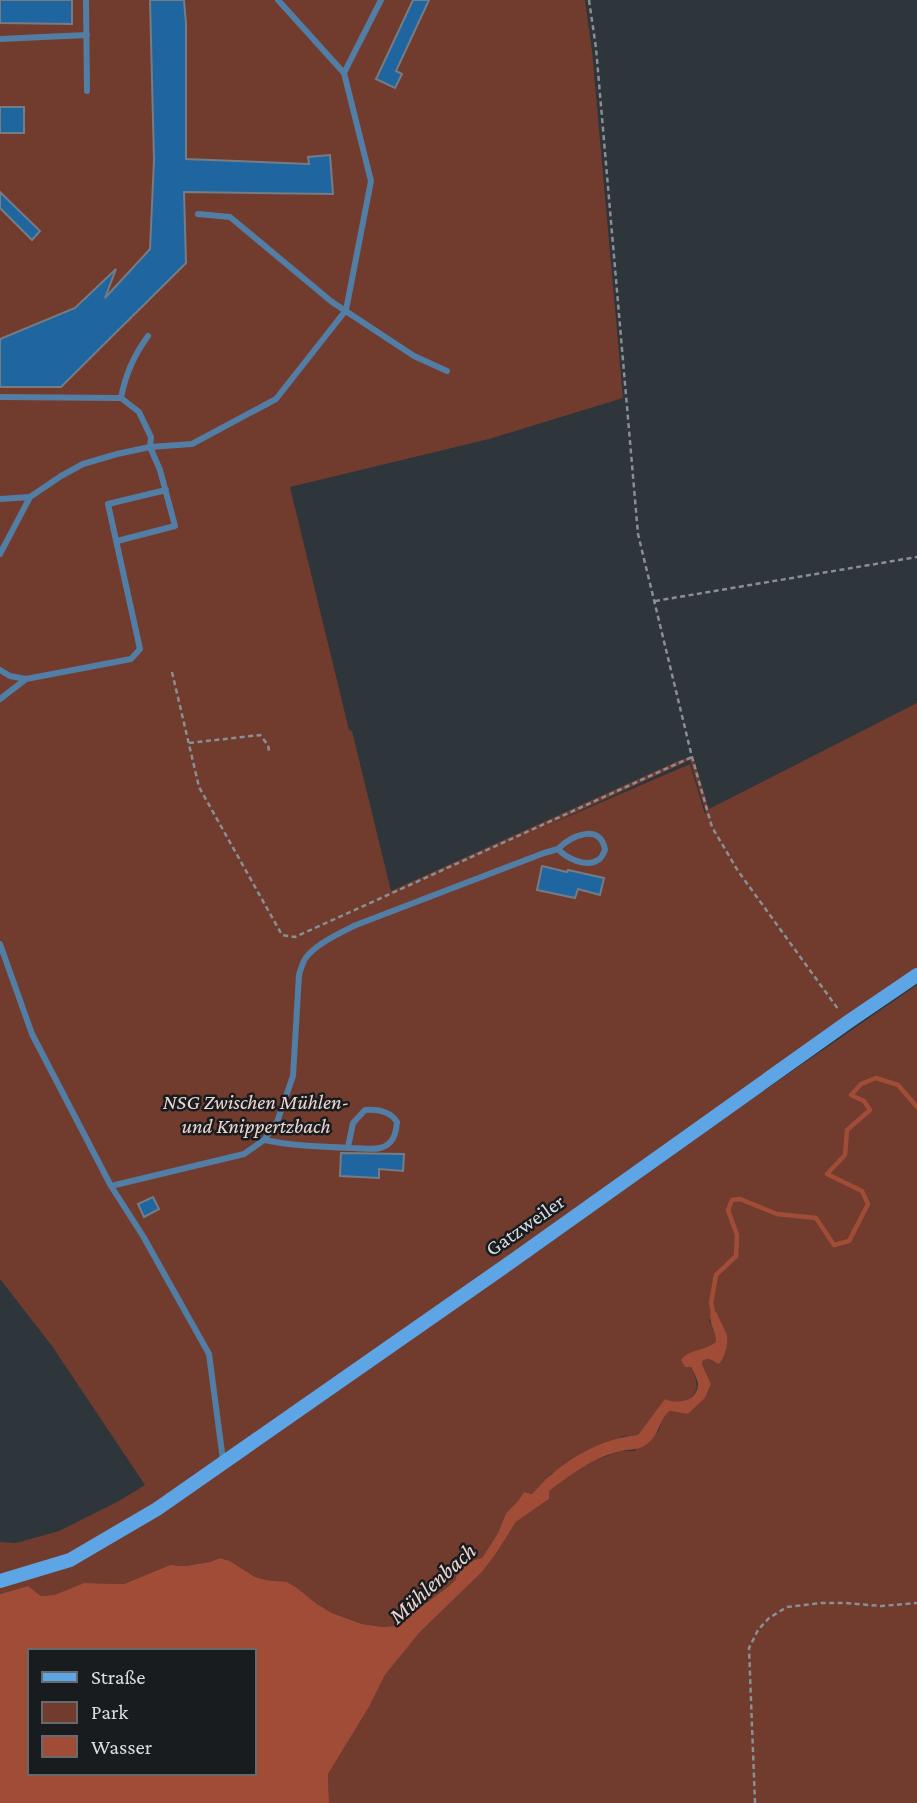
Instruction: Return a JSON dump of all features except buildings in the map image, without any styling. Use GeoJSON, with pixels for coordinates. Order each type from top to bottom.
{"type":"FeatureCollection","features":[{"type":"Feature","properties":{"kind":"street","name":"Gatzweiler"},"geometry":{"type":"LineString","coordinates":[[0,1581],[70,1560],[157,1509],[917,975]]}},
{"type":"Feature","properties":{"kind":"lane"},"geometry":{"type":"LineString","coordinates":[[86,0],[87,91]]}},
{"type":"Feature","properties":{"kind":"lane"},"geometry":{"type":"LineString","coordinates":[[0,554],[30,497],[61,476],[83,464],[150,447],[192,444],[276,399],[345,310],[370,181],[344,72],[278,0]]}},
{"type":"Feature","properties":{"kind":"lane"},"geometry":{"type":"LineString","coordinates":[[344,72],[381,0]]}},
{"type":"Feature","properties":{"kind":"lane"},"geometry":{"type":"LineString","coordinates":[[0,39],[87,35]]}},
{"type":"Feature","properties":{"kind":"lane"},"geometry":{"type":"LineString","coordinates":[[198,214],[230,217],[332,302],[414,356],[447,371]]}},
{"type":"Feature","properties":{"kind":"lane"},"geometry":{"type":"LineString","coordinates":[[121,398],[136,352],[148,336]]}},
{"type":"Feature","properties":{"kind":"lane"},"geometry":{"type":"LineString","coordinates":[[0,397],[121,398],[139,412],[151,437],[150,447],[160,470],[175,526],[117,541]]}},
{"type":"Feature","properties":{"kind":"lane"},"geometry":{"type":"LineString","coordinates":[[0,670],[9,676],[26,679],[131,659],[140,649],[108,504],[166,490]]}},
{"type":"Feature","properties":{"kind":"lane"},"geometry":{"type":"LineString","coordinates":[[0,499],[30,497]]}},
{"type":"Feature","properties":{"kind":"lane"},"geometry":{"type":"LineString","coordinates":[[0,699],[26,679]]}},
{"type":"Feature","properties":{"kind":"lane"},"geometry":{"type":"LineString","coordinates":[[111,1186],[244,1154],[264,1140],[277,1122],[293,1076],[299,975],[307,955],[333,936],[356,925],[558,849],[572,837],[595,834],[603,841],[605,850],[597,861],[584,862],[565,856],[558,849]]}},
{"type":"Feature","properties":{"kind":"lane"},"geometry":{"type":"LineString","coordinates":[[0,944],[32,1034],[111,1186],[143,1236],[209,1354],[224,1463]]}},
{"type":"Feature","properties":{"kind":"lane"},"geometry":{"type":"LineString","coordinates":[[264,1140],[283,1144],[348,1147],[379,1148],[391,1142],[396,1135],[397,1122],[390,1114],[380,1110],[365,1110],[353,1122],[348,1147]]}},
{"type":"Feature","properties":{"kind":"path"},"geometry":{"type":"LineString","coordinates":[[589,0],[596,48],[638,534],[692,757],[712,827],[737,871],[848,1022]]}},
{"type":"Feature","properties":{"kind":"path"},"geometry":{"type":"LineString","coordinates":[[655,601],[917,557]]}},
{"type":"Feature","properties":{"kind":"path"},"geometry":{"type":"LineString","coordinates":[[172,672],[199,787],[282,935],[295,937],[692,757]]}},
{"type":"Feature","properties":{"kind":"path"},"geometry":{"type":"LineString","coordinates":[[189,743],[260,735],[269,751]]}},
{"type":"Feature","properties":{"kind":"path"},"geometry":{"type":"LineString","coordinates":[[755,1803],[749,1648],[758,1630],[769,1618],[787,1607],[821,1603],[881,1606],[917,1604]]}},
{"type":"Feature","properties":{"kind":"green space","name":"NSG Zwischen Mühlen- und Knippertzbach"},"geometry":{"type":"Polygon","coordinates":[[[0,0],[585,0],[592,51],[623,398],[489,439],[290,487],[391,891],[693,756],[709,809],[917,703],[917,975],[585,1214],[917,985],[917,1803],[329,1803],[328,1774],[369,1707],[385,1675],[420,1632],[482,1572],[516,1522],[549,1499],[549,1491],[574,1471],[620,1451],[634,1451],[658,1432],[664,1415],[669,1411],[688,1414],[705,1398],[711,1384],[702,1364],[703,1360],[709,1359],[713,1362],[726,1352],[726,1331],[717,1313],[709,1320],[716,1342],[691,1367],[697,1385],[691,1397],[667,1408],[638,1435],[623,1436],[551,1474],[532,1494],[524,1492],[506,1513],[498,1533],[482,1558],[467,1562],[457,1570],[456,1579],[449,1586],[394,1626],[383,1627],[362,1624],[332,1613],[297,1588],[255,1577],[230,1561],[220,1558],[186,1566],[170,1565],[124,1584],[84,1583],[54,1595],[41,1596],[28,1586],[0,1594],[0,1585],[22,1568],[0,1574],[0,1542],[16,1543],[59,1531],[145,1485],[52,1346],[0,1279],[0,0]],[[690,760],[542,828],[690,764],[706,813],[690,760]]]}},
{"type":"Feature","properties":{"kind":"water"},"geometry":{"type":"Polygon","coordinates":[[[711,1310],[717,1313],[727,1343],[719,1364],[709,1359],[703,1360],[702,1364],[711,1384],[705,1398],[688,1414],[670,1411],[666,1414],[654,1437],[644,1446],[607,1455],[573,1473],[549,1491],[549,1499],[516,1522],[482,1572],[420,1632],[385,1675],[369,1707],[328,1774],[329,1803],[0,1803],[0,1594],[28,1586],[41,1596],[54,1595],[84,1583],[124,1584],[170,1565],[186,1566],[220,1558],[230,1561],[255,1577],[287,1582],[332,1613],[362,1624],[395,1626],[449,1586],[456,1579],[457,1570],[467,1562],[482,1558],[498,1533],[506,1513],[524,1492],[532,1494],[547,1478],[581,1453],[615,1439],[638,1435],[665,1399],[681,1401],[691,1398],[698,1384],[691,1367],[685,1367],[681,1360],[684,1356],[716,1342],[711,1324],[711,1310]]]}},
{"type":"Feature","properties":{"kind":"waterway","name":"Mühlenbach"},"geometry":{"type":"LineString","coordinates":[[714,1316],[711,1303],[716,1275],[736,1256],[737,1235],[728,1210],[732,1200],[740,1199],[777,1214],[816,1218],[834,1245],[849,1241],[868,1204],[862,1191],[827,1174],[845,1155],[847,1130],[870,1110],[864,1101],[851,1095],[861,1084],[876,1078],[898,1085],[917,1107]]}}]}
